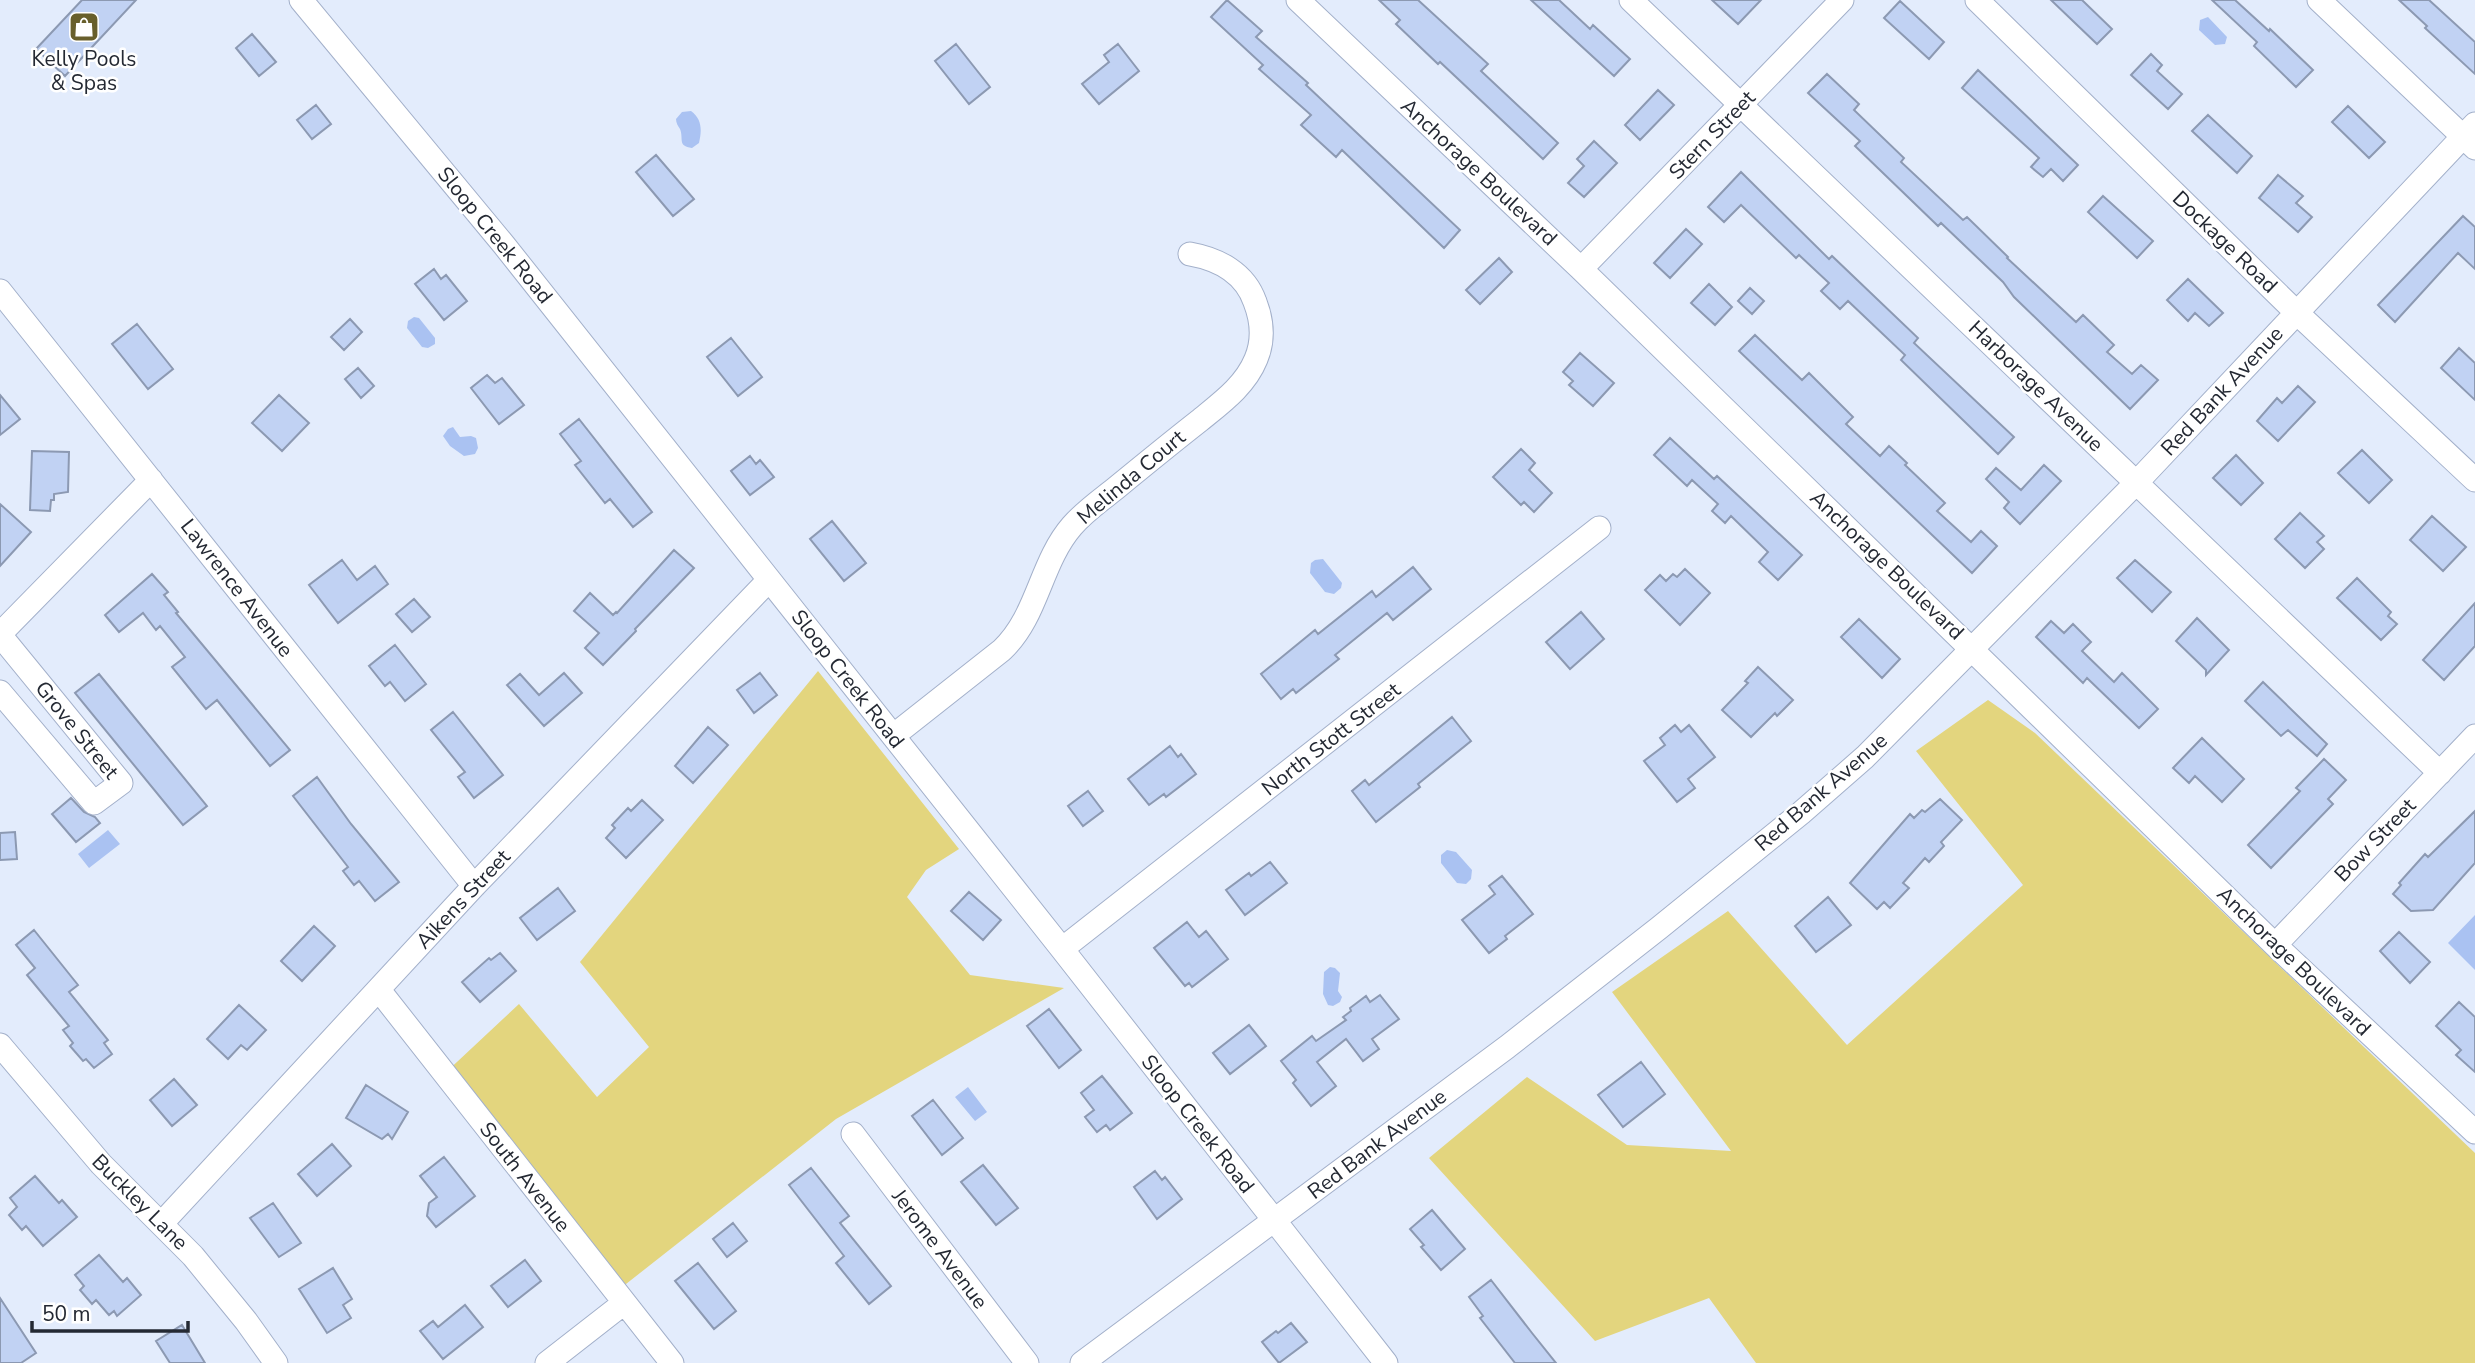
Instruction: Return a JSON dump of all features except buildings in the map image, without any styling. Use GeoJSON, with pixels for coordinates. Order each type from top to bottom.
{"type":"FeatureCollection","features":[{"type":"Feature","properties":{"kind":"street","name":"Sloop Creek Road"},"geometry":{"type":"LineString","coordinates":[[301,0],[504,245],[1387,1363]]}},
{"type":"Feature","properties":{"kind":"street","name":"Anchorage Boulevard"},"geometry":{"type":"LineString","coordinates":[[1298,0],[1581,269],[2275,945],[2475,1132]]}},
{"type":"Feature","properties":{"kind":"street","name":"Harborage Avenue"},"geometry":{"type":"LineString","coordinates":[[1631,0],[2440,773]]}},
{"type":"Feature","properties":{"kind":"street","name":"Stern Street"},"geometry":{"type":"LineString","coordinates":[[1581,269],[1842,0]]}},
{"type":"Feature","properties":{"kind":"street","name":"Dockage Road"},"geometry":{"type":"LineString","coordinates":[[1977,0],[2297,313],[2475,480]]}},
{"type":"Feature","properties":{"kind":"street"},"geometry":{"type":"LineString","coordinates":[[2319,0],[2471,136]]}},
{"type":"Feature","properties":{"kind":"street","name":"Red Bank Avenue"},"geometry":{"type":"LineString","coordinates":[[1082,1363],[1507,1047],[1791,821],[1865,757],[2137,482],[2297,313],[2471,136]]}},
{"type":"Feature","properties":{"kind":"street","name":"Melinda Court"},"geometry":{"type":"LineString","coordinates":[[893,736],[1002,650],[1017,634],[1054,553],[1073,524],[1226,399],[1249,372],[1261,342],[1259,313],[1254,297],[1244,283],[1220,263],[1189,254]]}},
{"type":"Feature","properties":{"kind":"street","name":"Lawrence Avenue"},"geometry":{"type":"LineString","coordinates":[[0,291],[474,886]]}},
{"type":"Feature","properties":{"kind":"street","name":"Grove Street"},"geometry":{"type":"LineString","coordinates":[[0,692],[94,803],[121,783],[0,635],[151,480]]}},
{"type":"Feature","properties":{"kind":"street","name":"North Stott Street"},"geometry":{"type":"LineString","coordinates":[[1062,949],[1599,528]]}},
{"type":"Feature","properties":{"kind":"street","name":"Aikens Street"},"geometry":{"type":"LineString","coordinates":[[162,1223],[474,886],[769,580]]}},
{"type":"Feature","properties":{"kind":"street","name":"Bow Street"},"geometry":{"type":"LineString","coordinates":[[2275,945],[2475,736]]}},
{"type":"Feature","properties":{"kind":"street","name":"South Avenue"},"geometry":{"type":"LineString","coordinates":[[379,990],[672,1363]]}},
{"type":"Feature","properties":{"kind":"street","name":"Buckley Lane"},"geometry":{"type":"LineString","coordinates":[[0,1045],[100,1164],[194,1256],[276,1363]]}},
{"type":"Feature","properties":{"kind":"street","name":"Jerome Avenue"},"geometry":{"type":"LineString","coordinates":[[853,1134],[1027,1363]]}},
{"type":"Feature","properties":{"kind":"street"},"geometry":{"type":"LineString","coordinates":[[547,1363],[624,1303]]}},
{"type":"Feature","properties":{"kind":"shaded area"},"geometry":{"type":"Polygon","coordinates":[[[818,671],[959,849],[926,870],[907,897],[970,975],[1064,988],[836,1119],[612,1295],[442,1076],[519,1004],[597,1097],[649,1047],[580,962],[818,671]]]}},
{"type":"Feature","properties":{"kind":"shaded area"},"geometry":{"type":"Polygon","coordinates":[[[1988,700],[2035,733],[2475,1153],[2475,1363],[1756,1363],[1709,1298],[1595,1341],[1429,1158],[1527,1077],[1627,1145],[1731,1151],[1612,992],[1728,911],[1847,1045],[2023,885],[1916,751],[1988,700]]]}},
{"type":"Feature","properties":{"kind":"water"},"geometry":{"type":"Polygon","coordinates":[[[2208,17],[2227,37],[2225,44],[2215,45],[2199,30],[2200,20],[2208,17]]]}},
{"type":"Feature","properties":{"kind":"water"},"geometry":{"type":"Polygon","coordinates":[[[691,111],[699,121],[701,129],[699,143],[692,148],[684,146],[676,119],[682,112],[691,111]]]}},
{"type":"Feature","properties":{"kind":"water"},"geometry":{"type":"Polygon","coordinates":[[[414,317],[419,318],[435,338],[435,344],[428,348],[422,347],[407,328],[408,321],[414,317]]]}},
{"type":"Feature","properties":{"kind":"water"},"geometry":{"type":"Polygon","coordinates":[[[453,427],[460,437],[476,438],[478,448],[475,454],[464,456],[450,446],[443,436],[453,427]]]}},
{"type":"Feature","properties":{"kind":"water"},"geometry":{"type":"Polygon","coordinates":[[[1323,559],[1342,583],[1341,588],[1334,594],[1325,592],[1310,573],[1311,563],[1323,559]]]}},
{"type":"Feature","properties":{"kind":"water"},"geometry":{"type":"Polygon","coordinates":[[[108,830],[120,844],[89,868],[78,854],[108,830]]]}},
{"type":"Feature","properties":{"kind":"water"},"geometry":{"type":"Polygon","coordinates":[[[1447,850],[1456,852],[1472,870],[1471,879],[1466,884],[1457,883],[1441,863],[1441,855],[1447,850]]]}},
{"type":"Feature","properties":{"kind":"water"},"geometry":{"type":"Polygon","coordinates":[[[2475,915],[2475,970],[2448,943],[2475,915]]]}},
{"type":"Feature","properties":{"kind":"water"},"geometry":{"type":"Polygon","coordinates":[[[1330,967],[1340,973],[1338,991],[1342,997],[1340,1002],[1333,1006],[1328,1005],[1323,994],[1324,972],[1330,967]]]}},
{"type":"Feature","properties":{"kind":"water"},"geometry":{"type":"Polygon","coordinates":[[[968,1087],[987,1112],[975,1121],[955,1097],[968,1087]]]}},
{"type":"Feature","properties":{"kind":"place","name":"Kelly Pools & Spas"},"geometry":{"type":"Point","coordinates":[84,27]}}]}
